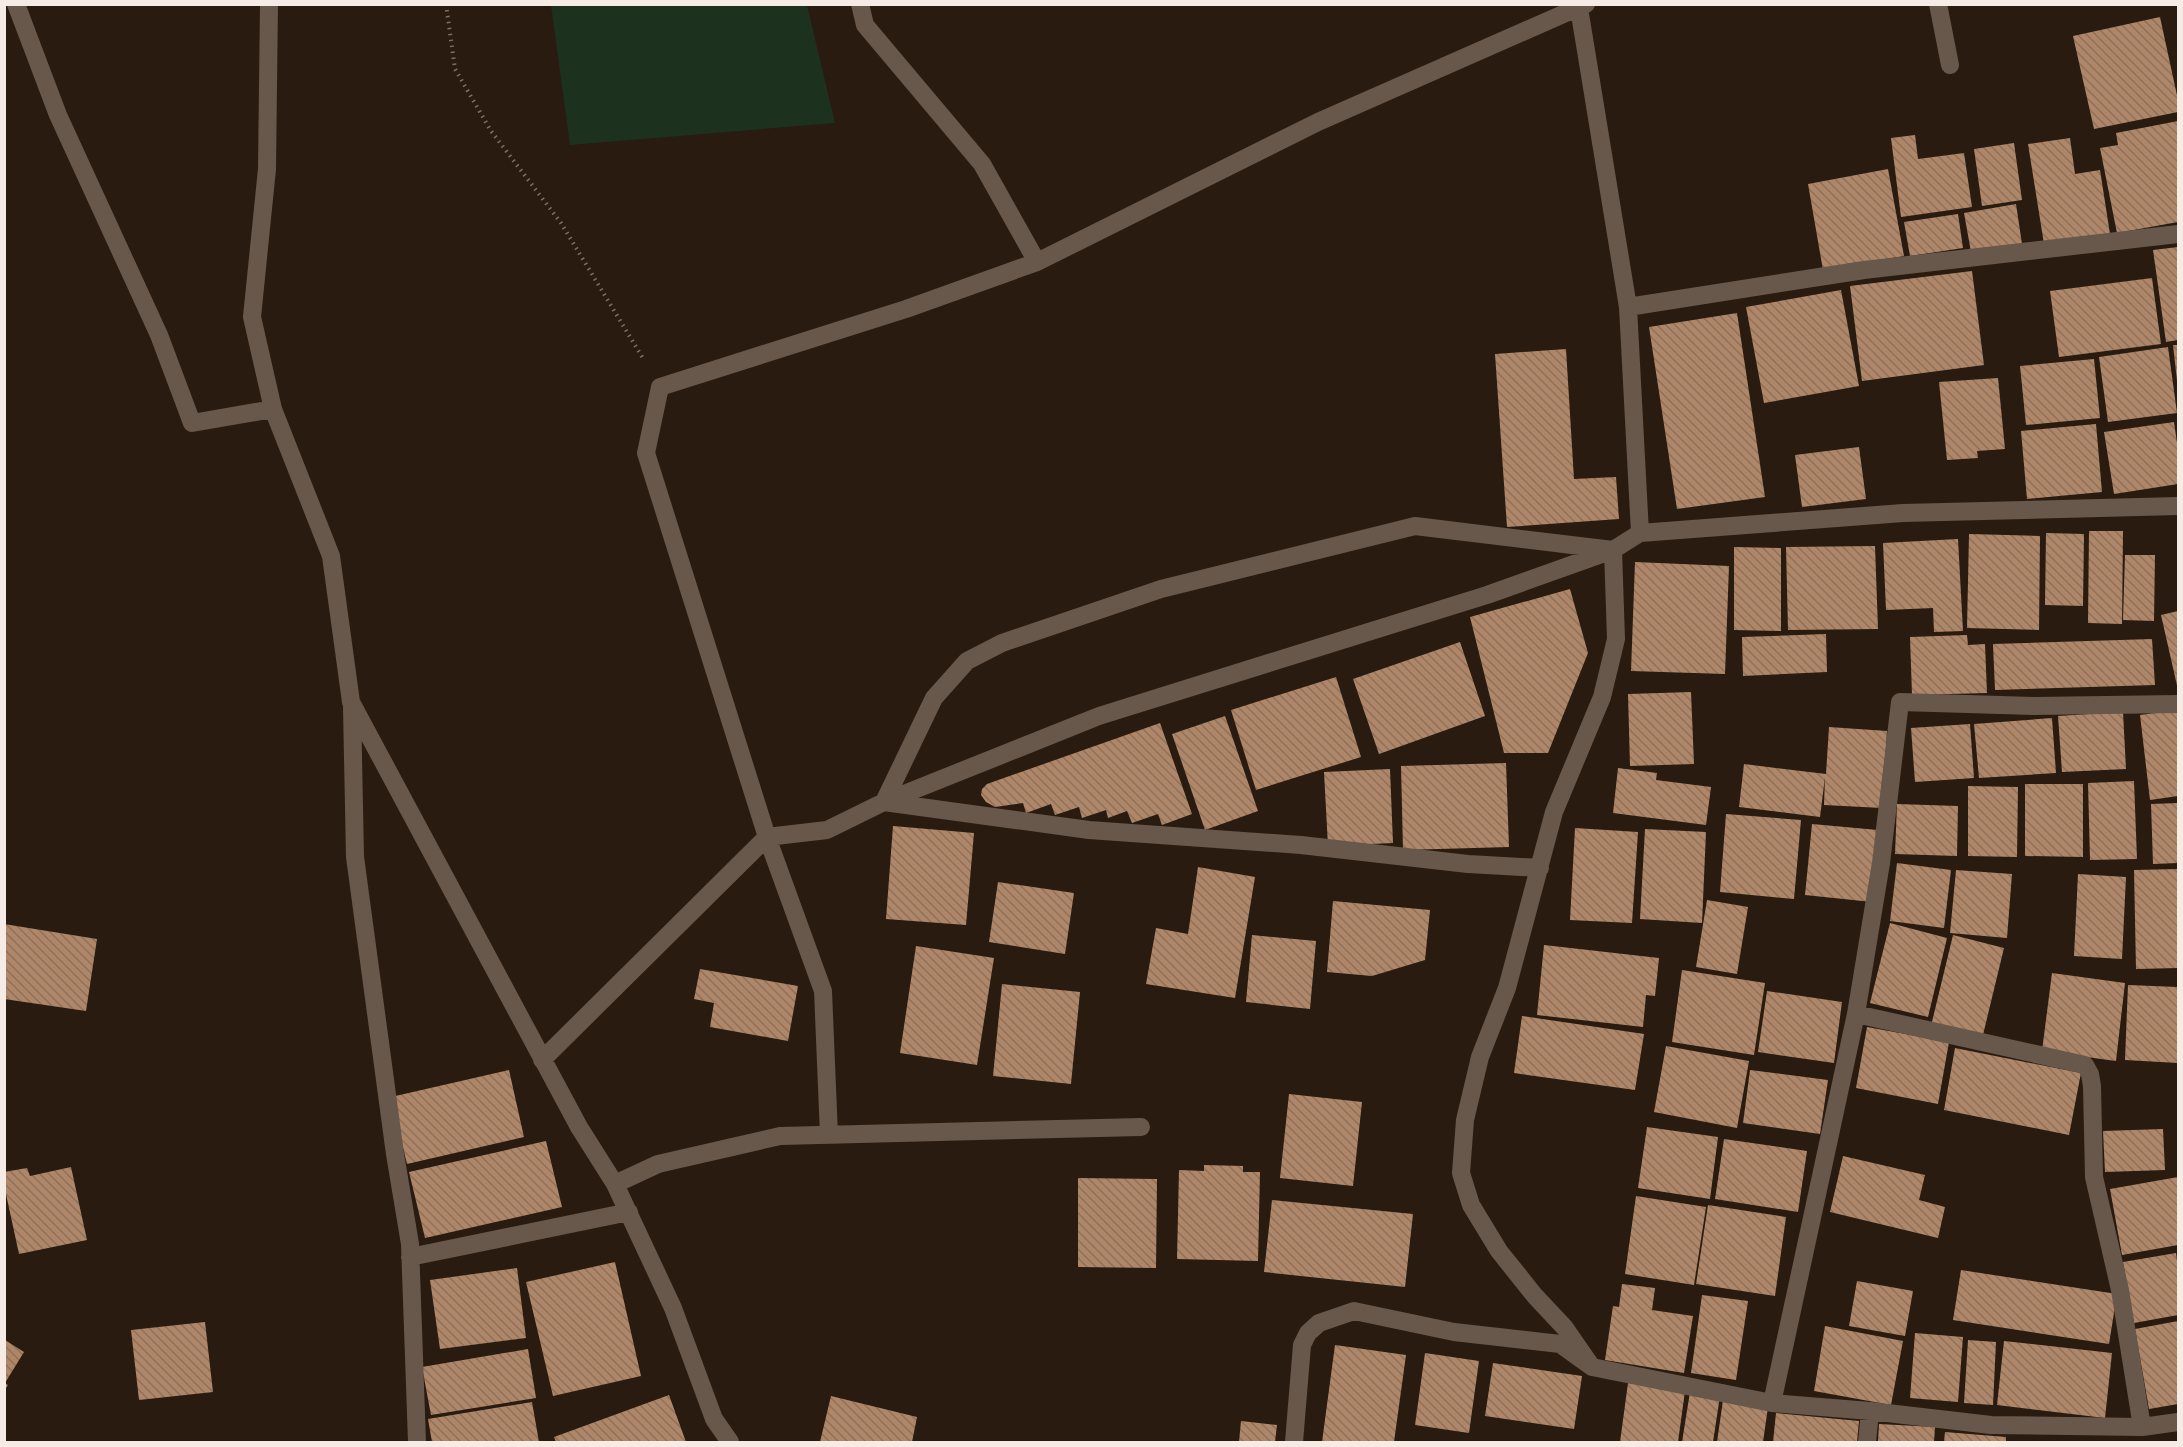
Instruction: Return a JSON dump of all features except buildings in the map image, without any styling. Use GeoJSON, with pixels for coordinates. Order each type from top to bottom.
{"type":"FeatureCollection","features":[{"type":"Feature","properties":{"kind":"street"},"geometry":{"type":"LineString","coordinates":[[16,4],[58,115],[159,335],[192,423],[273,409]]}},
{"type":"Feature","properties":{"kind":"street"},"geometry":{"type":"LineString","coordinates":[[269,4],[267,169],[252,317],[273,409],[331,556],[351,702],[355,857],[395,1154],[410,1244],[417,1443]]}},
{"type":"Feature","properties":{"kind":"street"},"geometry":{"type":"LineString","coordinates":[[860,4],[865,25],[982,164],[1037,262]]}},
{"type":"Feature","properties":{"kind":"street"},"geometry":{"type":"LineString","coordinates":[[1938,4],[1950,65]]}},
{"type":"Feature","properties":{"kind":"street"},"geometry":{"type":"LineString","coordinates":[[829,1135],[823,992],[767,837],[646,453],[660,387],[906,309],[1037,262],[1318,122],[1582,6],[1628,308],[1640,533]]}},
{"type":"Feature","properties":{"kind":"street"},"geometry":{"type":"LineString","coordinates":[[1628,308],[1864,270],[2178,234]]}},
{"type":"Feature","properties":{"kind":"street"},"geometry":{"type":"LineString","coordinates":[[542,1060],[767,837],[827,830],[884,802],[1099,716],[1487,595],[1613,550],[1640,533],[1904,513],[2178,506]]}},
{"type":"Feature","properties":{"kind":"street"},"geometry":{"type":"LineString","coordinates":[[884,802],[934,698],[967,661],[1002,643],[1161,589],[1415,526],[1613,550]]}},
{"type":"Feature","properties":{"kind":"street"},"geometry":{"type":"LineString","coordinates":[[1592,1366],[1565,1328],[1535,1296],[1499,1251],[1471,1205],[1461,1173],[1465,1120],[1480,1057],[1507,988],[1554,812],[1602,697],[1616,639],[1613,550]]}},
{"type":"Feature","properties":{"kind":"street"},"geometry":{"type":"LineString","coordinates":[[351,702],[542,1060],[579,1127],[615,1184],[673,1308],[714,1419],[730,1443]]}},
{"type":"Feature","properties":{"kind":"street"},"geometry":{"type":"LineString","coordinates":[[1772,1403],[1856,1014],[1881,863],[1900,702],[2034,706],[2178,704]]}},
{"type":"Feature","properties":{"kind":"street"},"geometry":{"type":"LineString","coordinates":[[884,802],[1089,830],[1300,846],[1468,864],[1540,868]]}},
{"type":"Feature","properties":{"kind":"street"},"geometry":{"type":"LineString","coordinates":[[1856,1014],[2085,1065],[2091,1074],[2092,1086],[2094,1177],[2120,1290],[2142,1427]]}},
{"type":"Feature","properties":{"kind":"street"},"geometry":{"type":"LineString","coordinates":[[615,1184],[658,1164],[780,1136],[1141,1127]]}},
{"type":"Feature","properties":{"kind":"street"},"geometry":{"type":"LineString","coordinates":[[410,1257],[628,1212]]}},
{"type":"Feature","properties":{"kind":"street"},"geometry":{"type":"LineString","coordinates":[[1294,1443],[1302,1345],[1308,1333],[1319,1323],[1354,1311],[1454,1332],[1560,1344],[1592,1366],[1772,1403],[1870,1411],[1991,1425],[2142,1427],[2178,1422]]}},
{"type":"Feature","properties":{"kind":"street"},"geometry":{"type":"LineString","coordinates":[[1867,1443],[1870,1411]]}},
{"type":"Feature","properties":{"kind":"path"},"geometry":{"type":"LineString","coordinates":[[446,4],[455,69],[491,131],[561,223],[660,387]]}},
{"type":"Feature","properties":{"kind":"green space"},"geometry":{"type":"Polygon","coordinates":[[[551,5],[807,5],[835,123],[570,145],[551,5]]]}}]}
